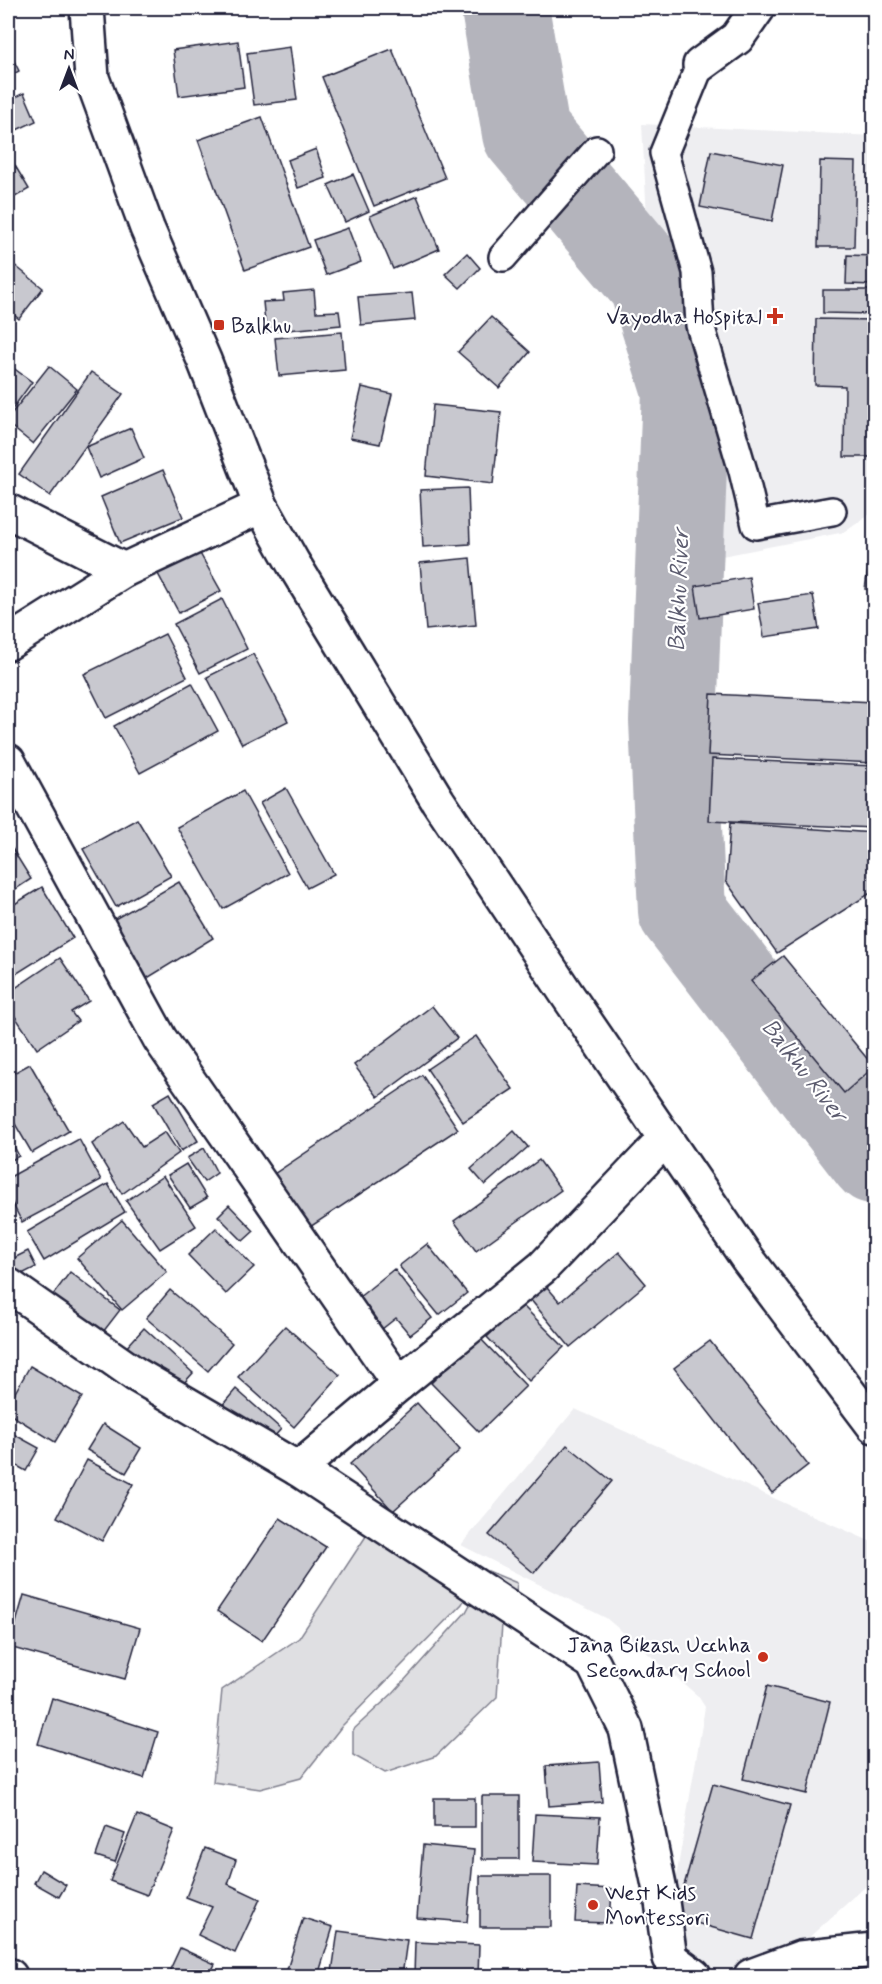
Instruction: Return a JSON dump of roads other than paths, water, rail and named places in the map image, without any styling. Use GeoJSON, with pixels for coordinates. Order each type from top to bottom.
{"type":"FeatureCollection","features":[{"type":"Feature","properties":{"kind":"street"},"geometry":{"type":"LineString","coordinates":[[87,8],[92,78],[147,228],[204,360],[261,506],[293,563],[438,801],[747,1258],[874,1426]]}},
{"type":"Feature","properties":{"kind":"street"},"geometry":{"type":"LineString","coordinates":[[700,65],[737,38],[758,8]]}},
{"type":"Feature","properties":{"kind":"street"},"geometry":{"type":"LineString","coordinates":[[8,643],[124,570],[261,506]]}},
{"type":"Feature","properties":{"kind":"street"},"geometry":{"type":"LineString","coordinates":[[8,511],[124,570]]}},
{"type":"Feature","properties":{"kind":"street"},"geometry":{"type":"LineString","coordinates":[[8,761],[160,1039],[399,1384]]}},
{"type":"Feature","properties":{"kind":"street"},"geometry":{"type":"LineString","coordinates":[[298,1469],[543,1267],[665,1139]]}},
{"type":"Feature","properties":{"kind":"street"},"geometry":{"type":"LineString","coordinates":[[8,1285],[135,1374],[298,1469],[593,1663],[627,1729],[661,1895],[670,1958],[694,1977]]}},
{"type":"Feature","properties":{"kind":"street"},"geometry":{"type":"LineString","coordinates":[[751,1977],[800,1958],[874,1950]]}},
{"type":"Feature","properties":{"kind":"lane"},"geometry":{"type":"LineString","coordinates":[[700,65],[664,153],[697,272],[700,325],[743,471],[756,525],[832,511]]}},
{"type":"Feature","properties":{"kind":"lane"},"geometry":{"type":"LineString","coordinates":[[503,257],[597,150]]}},
{"type":"Feature","properties":{"kind":"waterway","name":"Balkhu River"},"geometry":{"type":"LineString","coordinates":[[505,8],[526,133],[652,283],[686,391],[673,721],[682,911],[874,1160]]}},
{"type":"Feature","properties":{"kind":"place","name":"Vayodha Hospital"},"geometry":{"type":"Point","coordinates":[775,316]}},
{"type":"Feature","properties":{"kind":"place","name":"Balkhu"},"geometry":{"type":"Point","coordinates":[219,325]}},
{"type":"Feature","properties":{"kind":"place","name":"Jana Bikash Ucchha Secondary School"},"geometry":{"type":"Point","coordinates":[763,1657]}},
{"type":"Feature","properties":{"kind":"place","name":"West Kids Montessori"},"geometry":{"type":"Point","coordinates":[593,1905]}}]}
